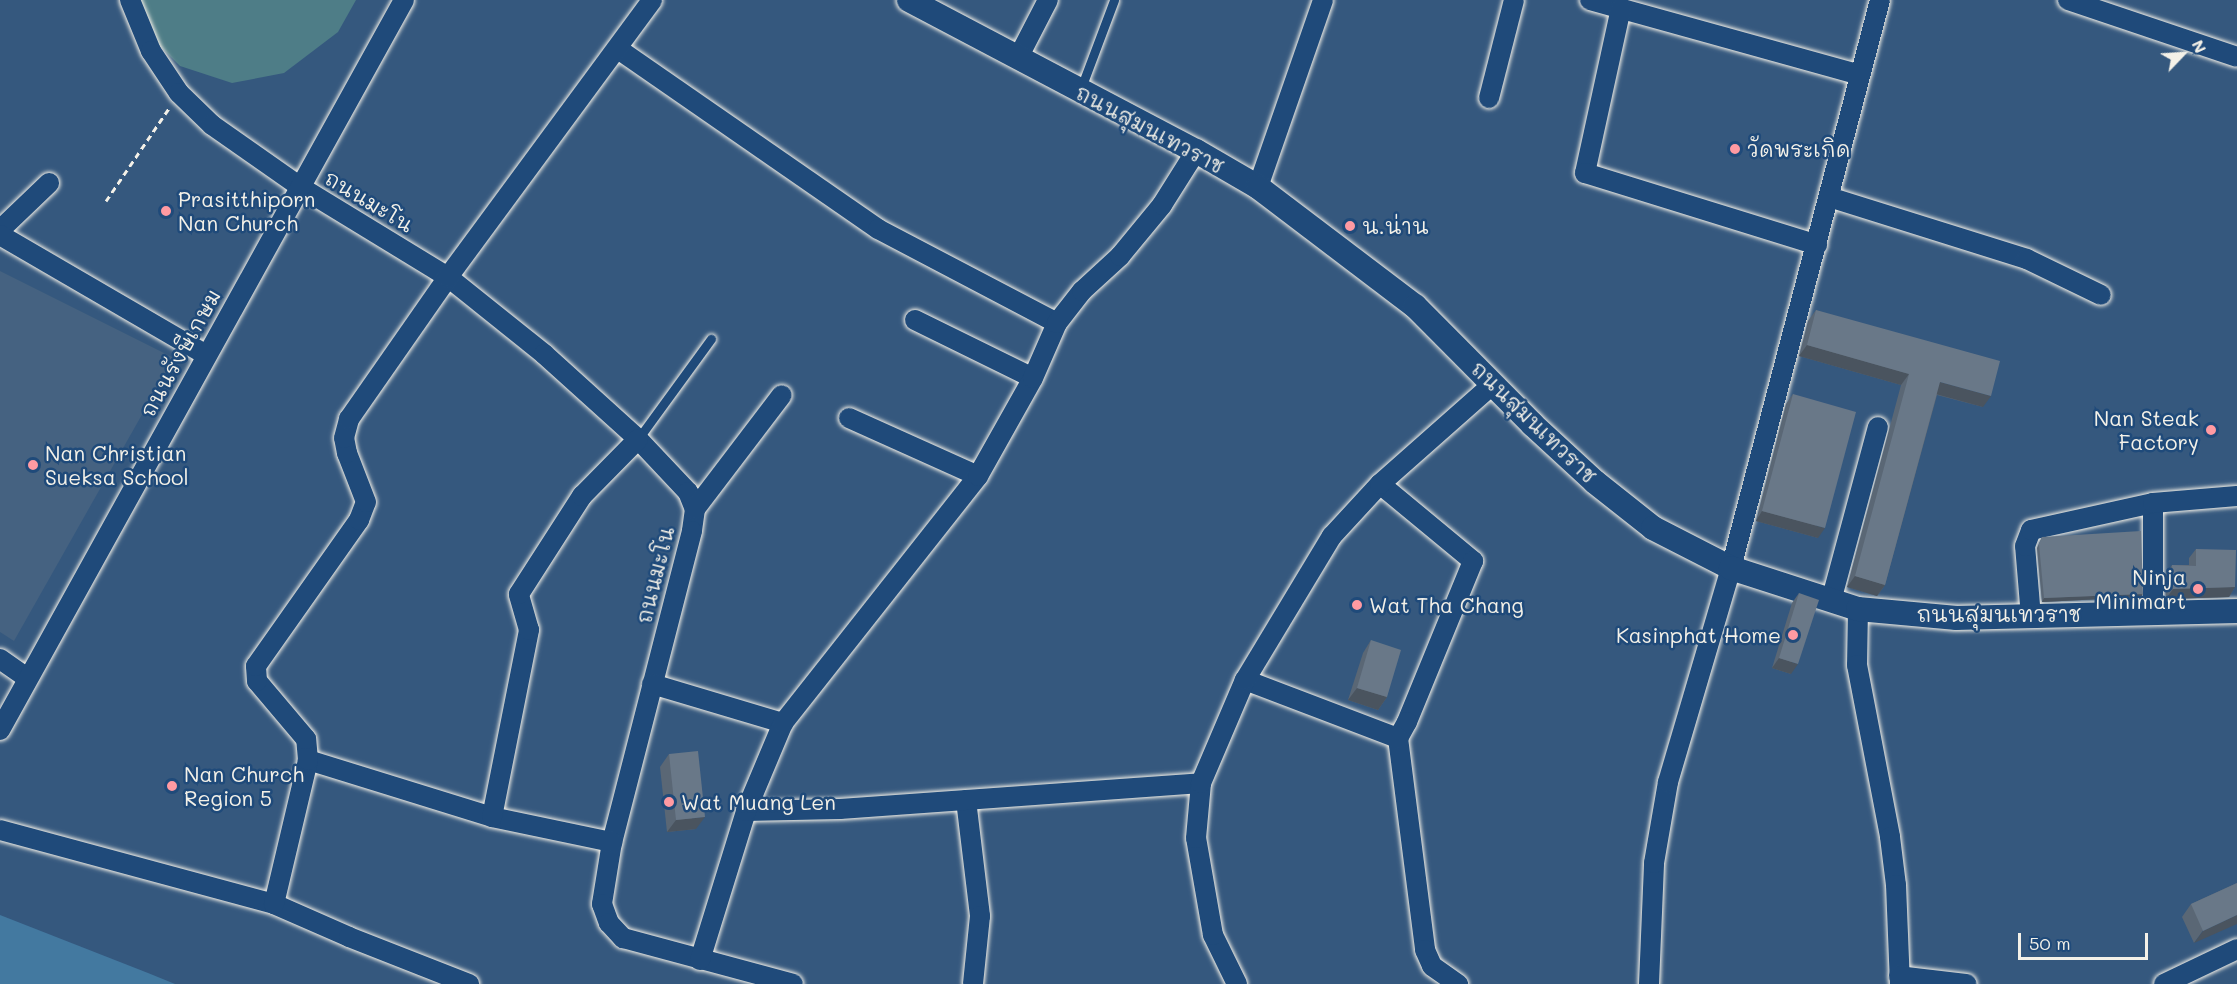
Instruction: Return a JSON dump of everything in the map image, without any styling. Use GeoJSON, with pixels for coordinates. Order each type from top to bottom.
{"type":"FeatureCollection","features":[{"type":"Feature","properties":{"kind":"street","name":"ถนนมะโน"},"geometry":{"type":"LineString","coordinates":[[130,0],[151,51],[179,93],[212,124],[302,188],[448,277],[544,354],[638,439],[688,492],[695,509],[692,531],[612,842],[602,904],[609,923],[622,938],[793,984]]}},
{"type":"Feature","properties":{"kind":"street","name":"ถนนรังษีเกษม"},"geometry":{"type":"LineString","coordinates":[[0,730],[404,0]]}},
{"type":"Feature","properties":{"kind":"street"},"geometry":{"type":"LineString","coordinates":[[274,904],[308,760],[306,739],[257,681],[256,666],[359,520],[366,502],[347,453],[344,438],[349,418],[448,277],[652,0]]}},
{"type":"Feature","properties":{"kind":"street","name":"ถนนสุมนเทวราช"},"geometry":{"type":"LineString","coordinates":[[909,0],[1196,151],[1258,187],[1415,306],[1587,475],[1653,528],[1731,568],[1858,609],[1957,618],[2237,611]]}},
{"type":"Feature","properties":{"kind":"street"},"geometry":{"type":"LineString","coordinates":[[1018,58],[1048,0]]}},
{"type":"Feature","properties":{"kind":"street"},"geometry":{"type":"LineString","coordinates":[[1258,187],[1323,0]]}},
{"type":"Feature","properties":{"kind":"street"},"geometry":{"type":"LineString","coordinates":[[1489,98],[1514,0]]}},
{"type":"Feature","properties":{"kind":"street"},"geometry":{"type":"LineString","coordinates":[[1590,0],[1860,75]]}},
{"type":"Feature","properties":{"kind":"street"},"geometry":{"type":"LineString","coordinates":[[1648,984],[1654,863],[1668,782],[1731,568],[1880,0]]}},
{"type":"Feature","properties":{"kind":"street"},"geometry":{"type":"LineString","coordinates":[[2068,0],[2237,57]]}},
{"type":"Feature","properties":{"kind":"street"},"geometry":{"type":"LineString","coordinates":[[1621,8],[1585,173],[1817,245]]}},
{"type":"Feature","properties":{"kind":"street"},"geometry":{"type":"LineString","coordinates":[[618,49],[878,229],[1057,323]]}},
{"type":"Feature","properties":{"kind":"street"},"geometry":{"type":"LineString","coordinates":[[700,960],[746,811],[783,723],[978,476],[1033,378],[1057,323],[1082,291],[1120,256],[1162,205],[1196,151]]}},
{"type":"Feature","properties":{"kind":"street"},"geometry":{"type":"LineString","coordinates":[[0,230],[49,183]]}},
{"type":"Feature","properties":{"kind":"street"},"geometry":{"type":"LineString","coordinates":[[1829,197],[2027,259],[2101,295]]}},
{"type":"Feature","properties":{"kind":"street"},"geometry":{"type":"LineString","coordinates":[[0,235],[206,355]]}},
{"type":"Feature","properties":{"kind":"street"},"geometry":{"type":"LineString","coordinates":[[915,320],[1033,378]]}},
{"type":"Feature","properties":{"kind":"street"},"geometry":{"type":"LineString","coordinates":[[1237,984],[1213,935],[1196,838],[1201,783],[1245,680],[1332,536],[1380,484],[1493,384]]}},
{"type":"Feature","properties":{"kind":"street"},"geometry":{"type":"LineString","coordinates":[[695,509],[782,395]]}},
{"type":"Feature","properties":{"kind":"street"},"geometry":{"type":"LineString","coordinates":[[849,418],[978,476]]}},
{"type":"Feature","properties":{"kind":"street"},"geometry":{"type":"LineString","coordinates":[[1831,601],[1878,427]]}},
{"type":"Feature","properties":{"kind":"street"},"geometry":{"type":"LineString","coordinates":[[492,817],[529,630],[519,594],[582,496],[638,439]]}},
{"type":"Feature","properties":{"kind":"street"},"geometry":{"type":"LineString","coordinates":[[1380,484],[1473,561],[1407,722],[1398,738],[1425,950],[1432,966],[1458,984]]}},
{"type":"Feature","properties":{"kind":"street"},"geometry":{"type":"LineString","coordinates":[[2031,617],[2025,546],[2031,530],[2153,503],[2237,496]]}},
{"type":"Feature","properties":{"kind":"street"},"geometry":{"type":"LineString","coordinates":[[2153,503],[2153,612]]}},
{"type":"Feature","properties":{"kind":"street"},"geometry":{"type":"LineString","coordinates":[[1858,609],[1857,665],[1890,837],[1896,885],[1900,980],[1967,984]]}},
{"type":"Feature","properties":{"kind":"street"},"geometry":{"type":"LineString","coordinates":[[0,659],[27,678]]}},
{"type":"Feature","properties":{"kind":"street"},"geometry":{"type":"LineString","coordinates":[[1245,680],[1398,738]]}},
{"type":"Feature","properties":{"kind":"street"},"geometry":{"type":"LineString","coordinates":[[652,684],[783,723]]}},
{"type":"Feature","properties":{"kind":"street"},"geometry":{"type":"LineString","coordinates":[[308,760],[492,817],[612,842]]}},
{"type":"Feature","properties":{"kind":"street"},"geometry":{"type":"LineString","coordinates":[[746,811],[840,809],[1201,783]]}},
{"type":"Feature","properties":{"kind":"street"},"geometry":{"type":"LineString","coordinates":[[966,800],[980,916],[973,984]]}},
{"type":"Feature","properties":{"kind":"street"},"geometry":{"type":"LineString","coordinates":[[0,830],[274,904],[349,937],[469,984]]}},
{"type":"Feature","properties":{"kind":"street"},"geometry":{"type":"LineString","coordinates":[[2164,984],[2237,949]]}},
{"type":"Feature","properties":{"kind":"lane"},"geometry":{"type":"LineString","coordinates":[[1079,91],[1114,0]]}},
{"type":"Feature","properties":{"kind":"lane"},"geometry":{"type":"LineString","coordinates":[[638,439],[711,339]]}},
{"type":"Feature","properties":{"kind":"path"},"geometry":{"type":"LineString","coordinates":[[106,201],[179,93]]}},
{"type":"Feature","properties":{"kind":"shaded area"},"geometry":{"type":"Polygon","coordinates":[[[0,271],[174,358],[14,641],[0,632],[0,271]]]}},
{"type":"Feature","properties":{"kind":"shaded area"},"geometry":{"type":"Polygon","coordinates":[[[0,915],[148,973],[175,984],[0,984],[0,915]]]}},
{"type":"Feature","properties":{"kind":"green space"},"geometry":{"type":"Polygon","coordinates":[[[132,0],[356,0],[338,32],[284,73],[232,83],[180,66],[145,31],[132,0]]]}},
{"type":"Feature","properties":{"kind":"building"},"geometry":{"type":"Polygon","coordinates":[[[1816,310],[2000,361],[1991,396],[1940,382],[1885,585],[1855,576],[1909,374],[1807,345],[1816,310]]]}},
{"type":"Feature","properties":{"kind":"building"},"geometry":{"type":"Polygon","coordinates":[[[1793,394],[1856,412],[1825,528],[1762,511],[1793,394]]]}},
{"type":"Feature","properties":{"kind":"building"},"geometry":{"type":"Polygon","coordinates":[[[2141,531],[2143,594],[2044,598],[2039,544],[2042,537],[2141,531]]]}},
{"type":"Feature","properties":{"kind":"building"},"geometry":{"type":"Polygon","coordinates":[[[2196,549],[2236,550],[2235,587],[2173,589],[2172,565],[2196,566],[2196,549]]]}},
{"type":"Feature","properties":{"kind":"building","name":"Kasinphat Home"},"geometry":{"type":"Polygon","coordinates":[[[1799,593],[1819,600],[1798,664],[1779,658],[1799,593]]]}},
{"type":"Feature","properties":{"kind":"building"},"geometry":{"type":"Polygon","coordinates":[[[1371,640],[1401,650],[1387,697],[1357,688],[1371,640]]]}},
{"type":"Feature","properties":{"kind":"building"},"geometry":{"type":"Polygon","coordinates":[[[698,751],[705,817],[676,820],[669,754],[698,751]]]}},
{"type":"Feature","properties":{"kind":"building"},"geometry":{"type":"Polygon","coordinates":[[[2237,883],[2237,915],[2203,931],[2191,904],[2237,883]]]}},
{"type":"Feature","properties":{"kind":"place","name":"วัดพระเกิด"},"geometry":{"type":"Point","coordinates":[1735,149]}},
{"type":"Feature","properties":{"kind":"place","name":"Prasitthiporn Nan Church"},"geometry":{"type":"Point","coordinates":[166,211]}},
{"type":"Feature","properties":{"kind":"place","name":"น.น่าน"},"geometry":{"type":"Point","coordinates":[1350,226]}},
{"type":"Feature","properties":{"kind":"place","name":"Nan Steak Factory"},"geometry":{"type":"Point","coordinates":[2211,430]}},
{"type":"Feature","properties":{"kind":"place","name":"Nan Christian Sueksa School"},"geometry":{"type":"Point","coordinates":[33,465]}},
{"type":"Feature","properties":{"kind":"place","name":"Ninja Minimart"},"geometry":{"type":"Point","coordinates":[2198,589]}},
{"type":"Feature","properties":{"kind":"place","name":"Wat Tha Chang"},"geometry":{"type":"Point","coordinates":[1357,605]}},
{"type":"Feature","properties":{"kind":"place","name":"Kasinphat Home"},"geometry":{"type":"Point","coordinates":[1793,635]}},
{"type":"Feature","properties":{"kind":"place","name":"Nan Church Region 5"},"geometry":{"type":"Point","coordinates":[172,786]}},
{"type":"Feature","properties":{"kind":"place","name":"Wat Muang Len"},"geometry":{"type":"Point","coordinates":[669,802]}}]}
